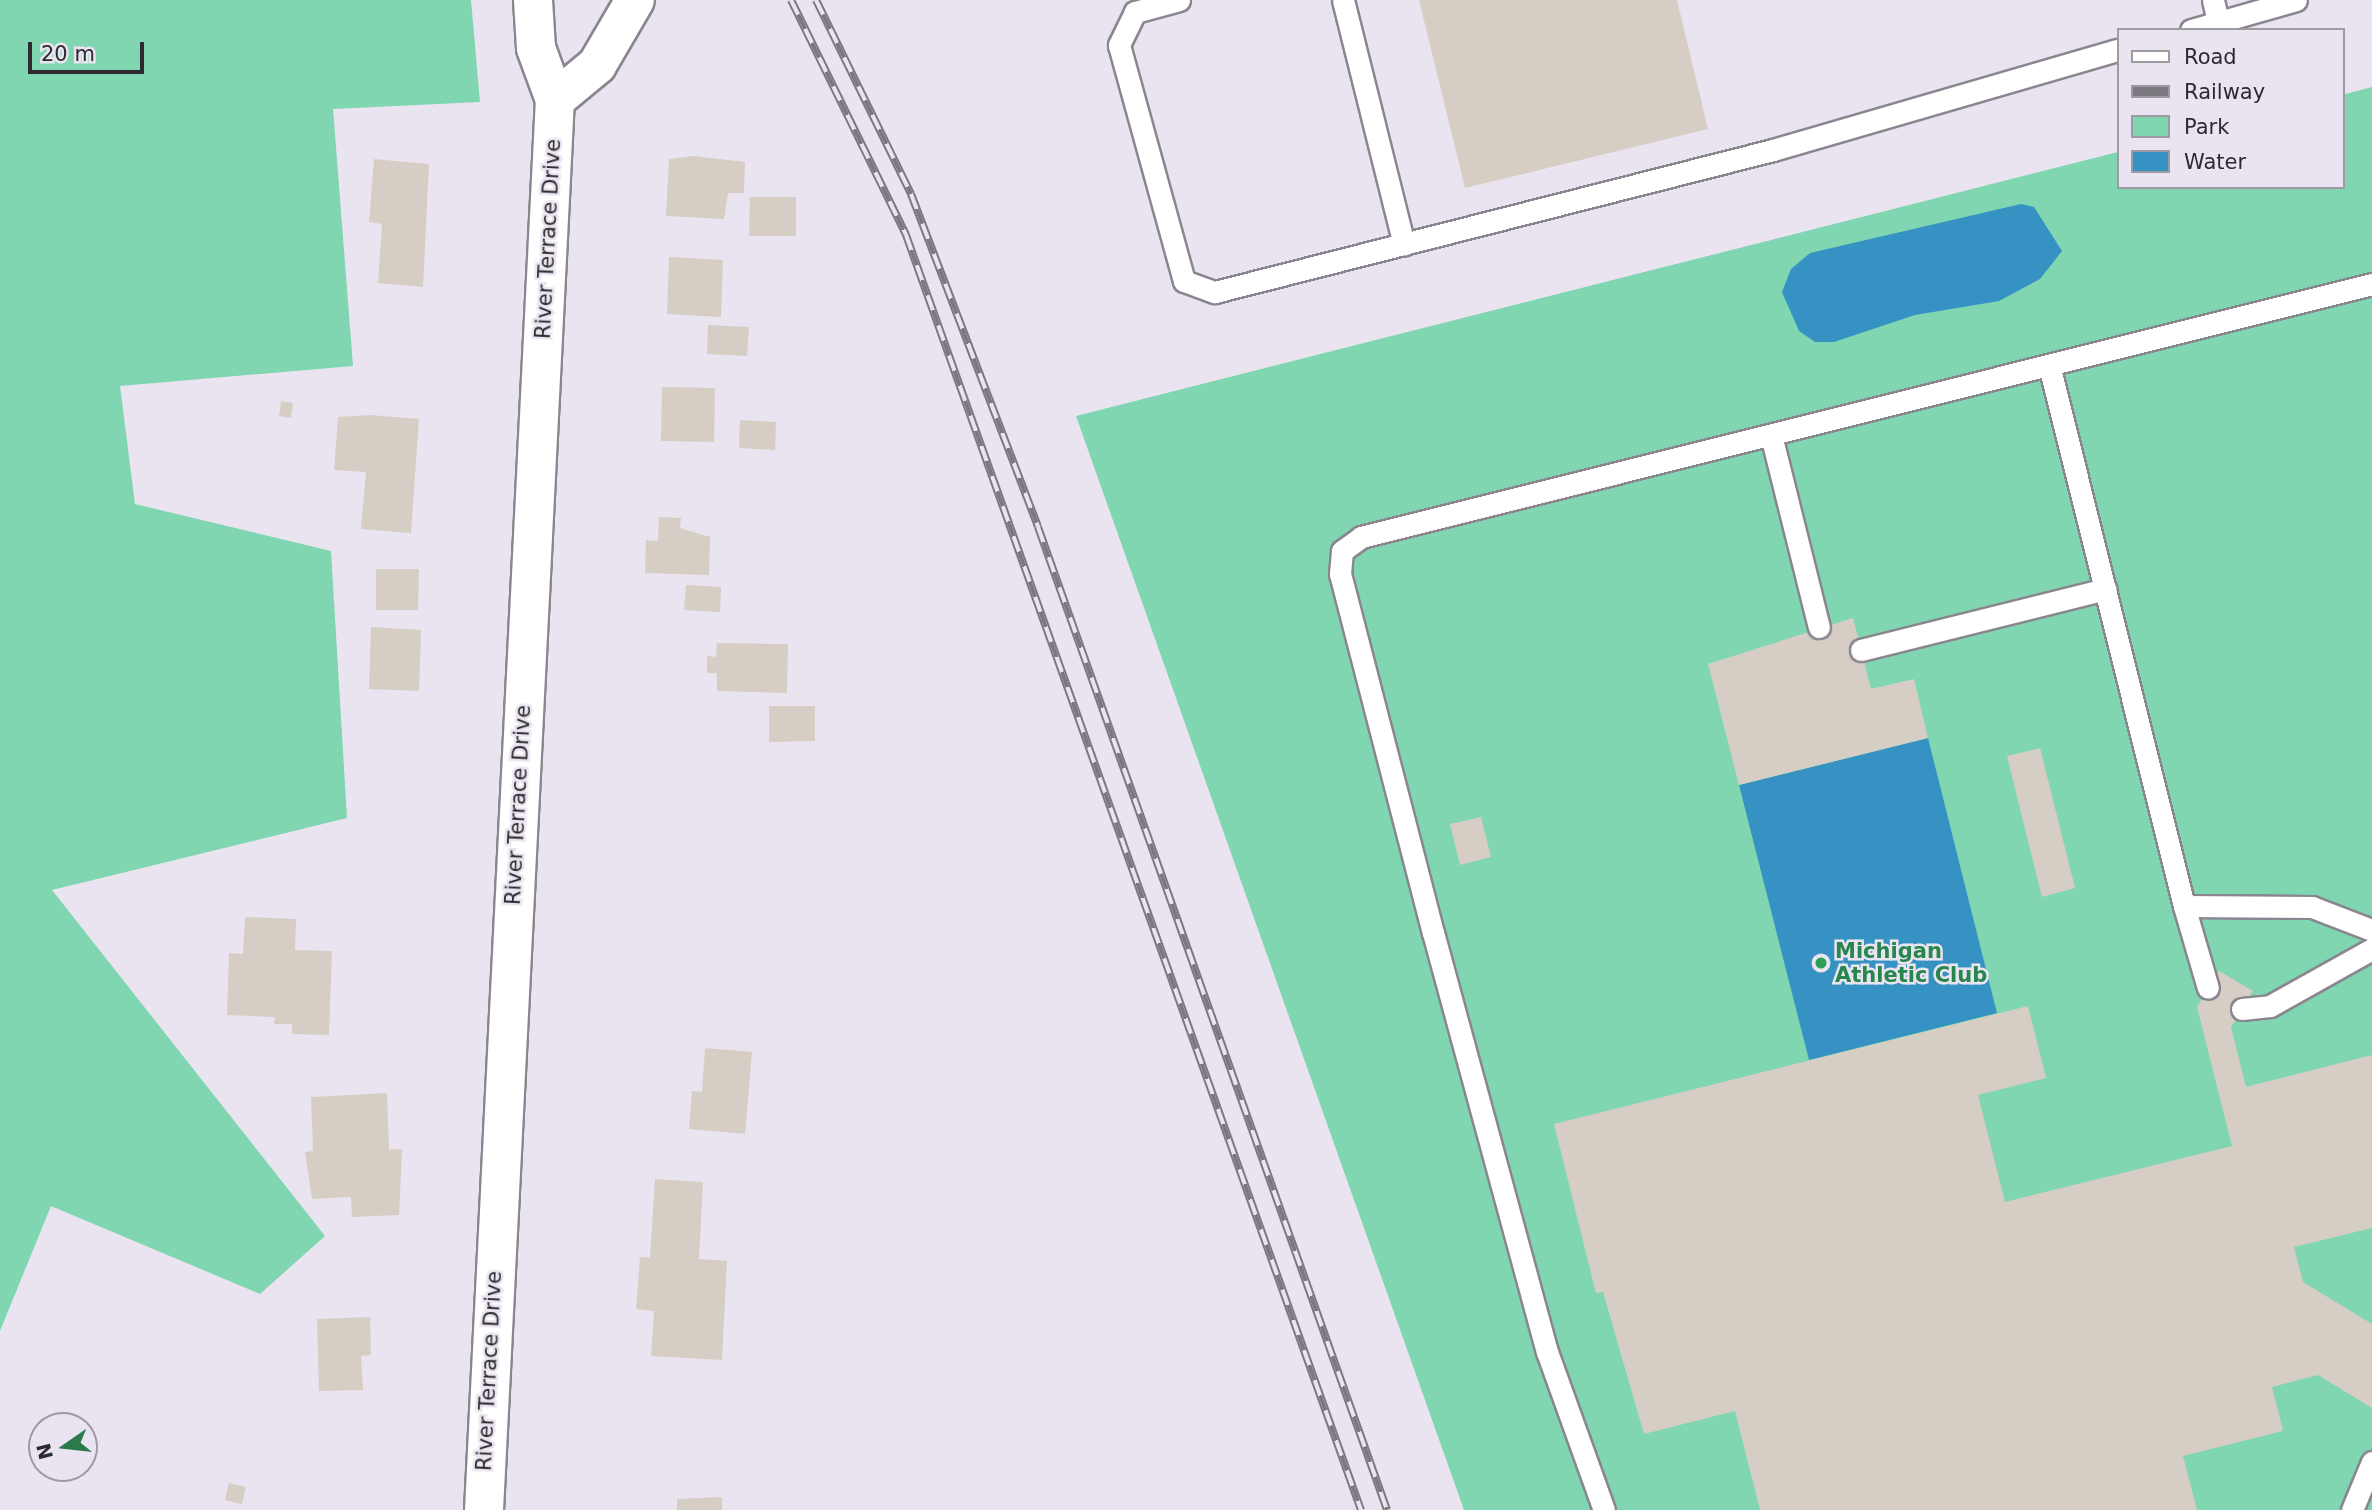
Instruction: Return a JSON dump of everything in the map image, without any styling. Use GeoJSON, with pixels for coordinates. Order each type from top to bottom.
{"type":"FeatureCollection","features":[{"type":"Feature","properties":{"kind":"street","name":"River Terrace Drive"},"geometry":{"type":"LineString","coordinates":[[484,1510],[555,100],[536,48],[533,0]]}},
{"type":"Feature","properties":{"kind":"street"},"geometry":{"type":"LineString","coordinates":[[555,100],[614,44],[635,0]]}},
{"type":"Feature","properties":{"kind":"lane"},"geometry":{"type":"LineString","coordinates":[[1179,0],[1135,12],[1119,45],[1185,281],[1215,292],[1773,150],[2116,51]]}},
{"type":"Feature","properties":{"kind":"lane"},"geometry":{"type":"LineString","coordinates":[[1343,0],[1404,244]]}},
{"type":"Feature","properties":{"kind":"lane"},"geometry":{"type":"LineString","coordinates":[[2213,0],[2218,22]]}},
{"type":"Feature","properties":{"kind":"lane"},"geometry":{"type":"LineString","coordinates":[[2197,28],[2295,0]]}},
{"type":"Feature","properties":{"kind":"lane"},"geometry":{"type":"LineString","coordinates":[[1604,1510],[1548,1352],[1338,562],[1350,542],[2372,285]]}},
{"type":"Feature","properties":{"kind":"lane"},"geometry":{"type":"LineString","coordinates":[[2049,365],[2184,906],[2208,988]]}},
{"type":"Feature","properties":{"kind":"lane"},"geometry":{"type":"LineString","coordinates":[[1772,435],[1819,627]]}},
{"type":"Feature","properties":{"kind":"lane"},"geometry":{"type":"LineString","coordinates":[[1861,650],[2105,589]]}},
{"type":"Feature","properties":{"kind":"lane"},"geometry":{"type":"LineString","coordinates":[[2184,906],[2312,906],[2372,930]]}},
{"type":"Feature","properties":{"kind":"lane"},"geometry":{"type":"LineString","coordinates":[[2242,1009],[2270,1006],[2372,949]]}},
{"type":"Feature","properties":{"kind":"lane"},"geometry":{"type":"LineString","coordinates":[[2352,1510],[2372,1462]]}},
{"type":"Feature","properties":{"kind":"green space"},"geometry":{"type":"Polygon","coordinates":[[[0,0],[471,0],[480,102],[333,109],[353,366],[120,386],[135,504],[331,551],[347,818],[52,890],[325,1236],[260,1294],[51,1206],[0,1331],[0,0]]]}},
{"type":"Feature","properties":{"kind":"green space","name":"Michigan Athletic Club"},"geometry":{"type":"Polygon","coordinates":[[[2372,87],[2372,1510],[1464,1510],[1076,416],[2116,153],[2116,189],[2344,189],[2344,94],[2372,87]]]}},
{"type":"Feature","properties":{"kind":"water"},"geometry":{"type":"Polygon","coordinates":[[[2021,204],[2034,207],[2062,251],[2040,279],[1999,301],[1915,315],[1834,342],[1815,342],[1799,331],[1782,292],[1791,269],[1810,253],[2021,204]]]}},
{"type":"Feature","properties":{"kind":"water"},"geometry":{"type":"Polygon","coordinates":[[[1928,738],[1997,1013],[1809,1060],[1739,785],[1928,738]]]}},
{"type":"Feature","properties":{"kind":"building"},"geometry":{"type":"Polygon","coordinates":[[[1419,0],[1677,0],[1708,129],[1465,188],[1419,0]]]}},
{"type":"Feature","properties":{"kind":"building"},"geometry":{"type":"Polygon","coordinates":[[[694,156],[745,162],[744,193],[728,193],[724,219],[666,216],[669,159],[694,156]]]}},
{"type":"Feature","properties":{"kind":"building"},"geometry":{"type":"Polygon","coordinates":[[[374,159],[429,164],[423,287],[378,283],[382,224],[369,222],[374,159]]]}},
{"type":"Feature","properties":{"kind":"building"},"geometry":{"type":"Polygon","coordinates":[[[750,197],[796,197],[796,236],[749,236],[750,197]]]}},
{"type":"Feature","properties":{"kind":"building"},"geometry":{"type":"Polygon","coordinates":[[[669,257],[723,260],[721,317],[667,314],[669,257]]]}},
{"type":"Feature","properties":{"kind":"building"},"geometry":{"type":"Polygon","coordinates":[[[708,325],[749,327],[747,356],[707,354],[708,325]]]}},
{"type":"Feature","properties":{"kind":"building"},"geometry":{"type":"Polygon","coordinates":[[[662,387],[715,388],[714,442],[661,441],[662,387]]]}},
{"type":"Feature","properties":{"kind":"building"},"geometry":{"type":"Polygon","coordinates":[[[281,401],[293,403],[291,418],[279,416],[281,401]]]}},
{"type":"Feature","properties":{"kind":"building"},"geometry":{"type":"Polygon","coordinates":[[[370,415],[419,419],[411,533],[361,529],[366,472],[334,470],[338,417],[370,415]]]}},
{"type":"Feature","properties":{"kind":"building"},"geometry":{"type":"Polygon","coordinates":[[[740,420],[776,422],[775,450],[739,448],[740,420]]]}},
{"type":"Feature","properties":{"kind":"building"},"geometry":{"type":"Polygon","coordinates":[[[659,517],[681,518],[680,528],[710,537],[709,575],[645,573],[646,540],[658,541],[659,517]]]}},
{"type":"Feature","properties":{"kind":"building"},"geometry":{"type":"Polygon","coordinates":[[[376,569],[419,569],[418,610],[376,610],[376,569]]]}},
{"type":"Feature","properties":{"kind":"building"},"geometry":{"type":"Polygon","coordinates":[[[686,585],[721,587],[720,612],[684,610],[686,585]]]}},
{"type":"Feature","properties":{"kind":"building"},"geometry":{"type":"Polygon","coordinates":[[[1853,618],[1871,689],[1914,679],[1928,738],[1739,785],[1708,664],[1853,618]]]}},
{"type":"Feature","properties":{"kind":"building"},"geometry":{"type":"Polygon","coordinates":[[[371,627],[421,630],[419,691],[369,689],[371,627]]]}},
{"type":"Feature","properties":{"kind":"building"},"geometry":{"type":"Polygon","coordinates":[[[717,643],[788,644],[787,693],[717,691],[717,673],[707,673],[707,656],[716,657],[717,643]]]}},
{"type":"Feature","properties":{"kind":"building"},"geometry":{"type":"Polygon","coordinates":[[[769,706],[815,706],[815,741],[769,742],[769,706]]]}},
{"type":"Feature","properties":{"kind":"building"},"geometry":{"type":"Polygon","coordinates":[[[2040,748],[2075,888],[2042,897],[2007,756],[2040,748]]]}},
{"type":"Feature","properties":{"kind":"building"},"geometry":{"type":"Polygon","coordinates":[[[1481,817],[1491,857],[1460,865],[1450,824],[1481,817]]]}},
{"type":"Feature","properties":{"kind":"building"},"geometry":{"type":"Polygon","coordinates":[[[245,917],[296,919],[295,950],[332,951],[329,1035],[292,1034],[292,1024],[274,1024],[275,1017],[227,1015],[229,953],[243,954],[245,917]]]}},
{"type":"Feature","properties":{"kind":"building"},"geometry":{"type":"Polygon","coordinates":[[[2219,971],[2253,991],[2231,1027],[2246,1087],[2372,1055],[2372,1228],[2294,1247],[2303,1282],[2372,1324],[2372,1408],[2318,1375],[2272,1387],[2283,1431],[2183,1456],[2197,1510],[1760,1510],[1735,1411],[1644,1434],[1603,1292],[1596,1293],[1554,1124],[2028,1006],[2046,1078],[1978,1095],[2005,1202],[2232,1146],[2197,1007],[2219,971]]]}},
{"type":"Feature","properties":{"kind":"building"},"geometry":{"type":"Polygon","coordinates":[[[705,1048],[752,1052],[745,1134],[689,1129],[692,1091],[702,1092],[705,1048]]]}},
{"type":"Feature","properties":{"kind":"building"},"geometry":{"type":"Polygon","coordinates":[[[387,1093],[389,1150],[402,1149],[399,1215],[352,1217],[351,1197],[312,1199],[305,1152],[313,1151],[311,1097],[387,1093]]]}},
{"type":"Feature","properties":{"kind":"building"},"geometry":{"type":"Polygon","coordinates":[[[655,1179],[703,1182],[699,1259],[727,1261],[722,1360],[651,1356],[654,1311],[636,1309],[640,1257],[650,1258],[655,1179]]]}},
{"type":"Feature","properties":{"kind":"building"},"geometry":{"type":"Polygon","coordinates":[[[370,1317],[371,1355],[361,1356],[363,1390],[319,1391],[317,1319],[370,1317]]]}},
{"type":"Feature","properties":{"kind":"building"},"geometry":{"type":"Polygon","coordinates":[[[229,1483],[246,1487],[242,1504],[225,1500],[229,1483]]]}},
{"type":"Feature","properties":{"kind":"building"},"geometry":{"type":"Polygon","coordinates":[[[722,1497],[722,1510],[677,1510],[677,1499],[722,1497]]]}},
{"type":"Feature","properties":{"kind":"railway"},"geometry":{"type":"LineString","coordinates":[[791,0],[906,235],[1361,1510]]}},
{"type":"Feature","properties":{"kind":"railway"},"geometry":{"type":"LineString","coordinates":[[816,0],[911,194],[1038,527],[1387,1510]]}},
{"type":"Feature","properties":{"kind":"place","name":"Michigan Athletic Club"},"geometry":{"type":"Point","coordinates":[1821,963]}}]}
